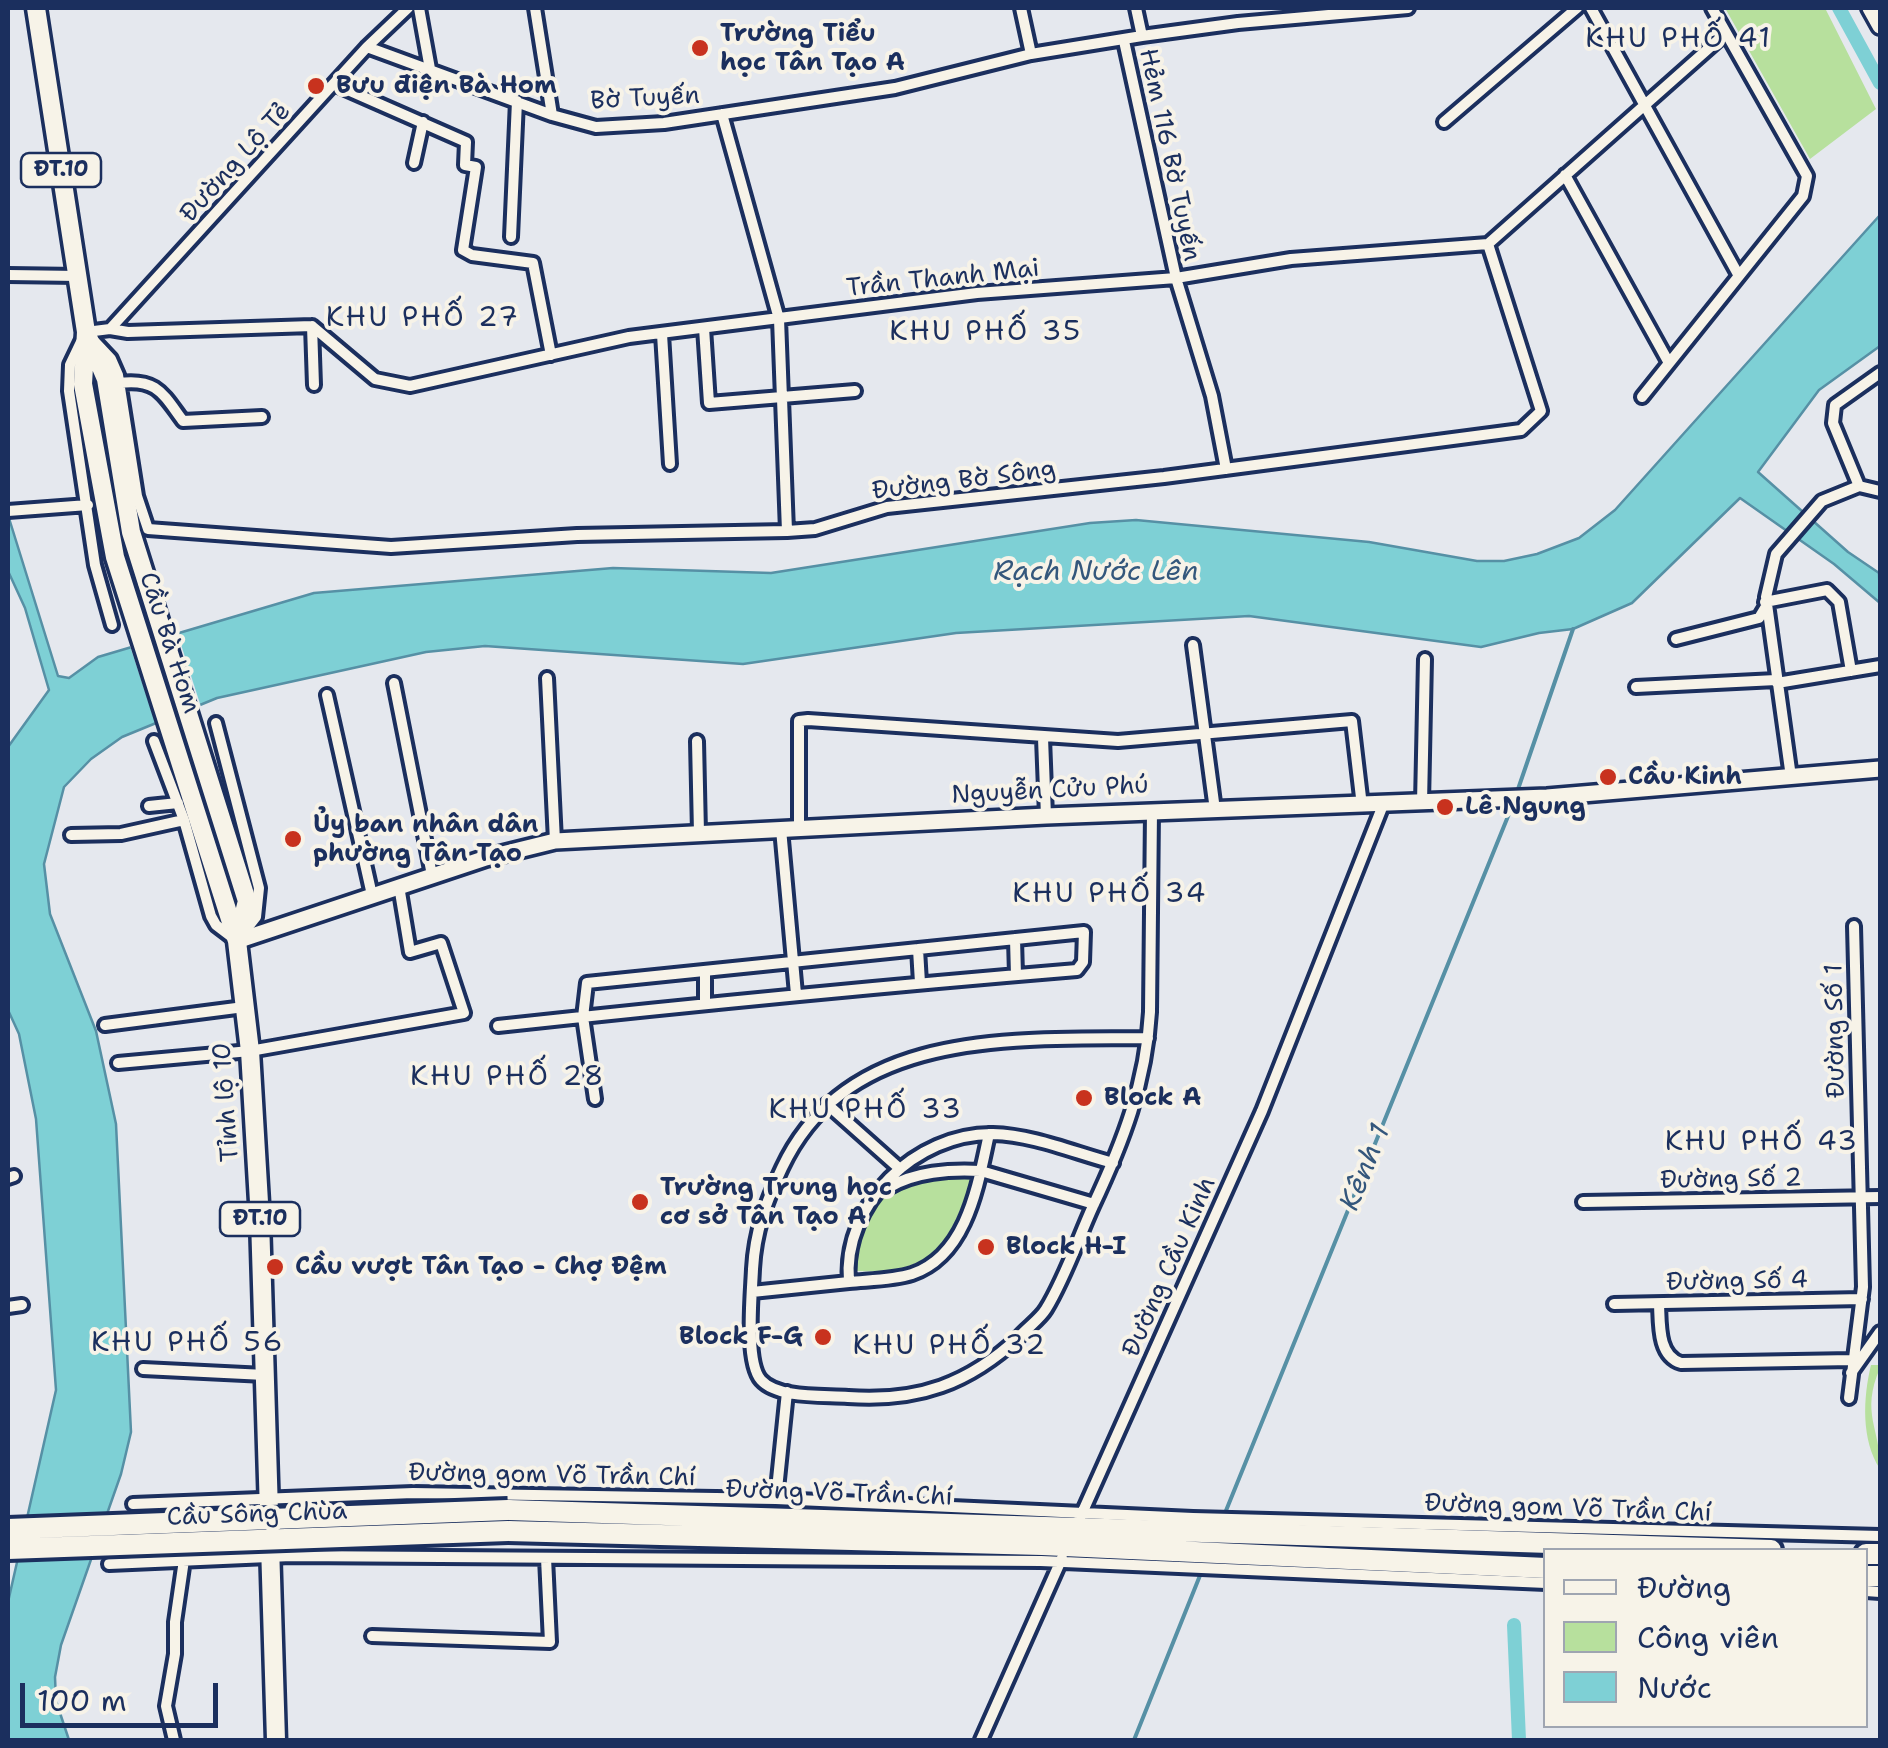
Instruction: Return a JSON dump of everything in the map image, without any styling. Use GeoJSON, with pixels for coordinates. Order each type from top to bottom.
{"type":"FeatureCollection","features":[{"type":"Feature","properties":{"kind":"highway","name":"Đường Võ Trần Chí"},"geometry":{"type":"LineString","coordinates":[[508,1520],[1071,1537],[1172,1551],[1250,1545]]}},
{"type":"Feature","properties":{"kind":"highway","name":"Cầu Sông Chùa"},"geometry":{"type":"LineString","coordinates":[[8,1528],[508,1520]]}},
{"type":"Feature","properties":{"kind":"highway","name":"Cầu Sông Chùa"},"geometry":{"type":"LineString","coordinates":[[8,1549],[508,1520]]}},
{"type":"Feature","properties":{"kind":"highway"},"geometry":{"type":"LineString","coordinates":[[1250,1545],[1563,1548]]}},
{"type":"Feature","properties":{"kind":"highway"},"geometry":{"type":"LineString","coordinates":[[1250,1545],[1543,1568]]}},
{"type":"Feature","properties":{"kind":"main road","name":"ĐT.10"},"geometry":{"type":"LineString","coordinates":[[36,8],[86,332],[112,381]]}},
{"type":"Feature","properties":{"kind":"main road"},"geometry":{"type":"LineString","coordinates":[[1870,8],[1880,26]]}},
{"type":"Feature","properties":{"kind":"main road","name":"Cầu Bà Hom"},"geometry":{"type":"LineString","coordinates":[[86,332],[83,384],[115,558],[229,913]]}},
{"type":"Feature","properties":{"kind":"main road","name":"Cầu Bà Hom"},"geometry":{"type":"LineString","coordinates":[[112,381],[131,532],[247,901]]}},
{"type":"Feature","properties":{"kind":"main road","name":"Nguyễn Cửu Phú"},"geometry":{"type":"LineString","coordinates":[[237,941],[432,875],[555,841],[1152,811],[1546,798],[1880,769]]}},
{"type":"Feature","properties":{"kind":"main road","name":"Tỉnh lộ 10"},"geometry":{"type":"LineString","coordinates":[[237,941],[247,901]]}},
{"type":"Feature","properties":{"kind":"main road","name":"Tỉnh lộ 10"},"geometry":{"type":"LineString","coordinates":[[229,913],[237,941],[250,1051],[260,1208],[276,1740]]}},
{"type":"Feature","properties":{"kind":"street","name":"Đường Lộ Tẻ"},"geometry":{"type":"LineString","coordinates":[[110,328],[367,47],[408,8]]}},
{"type":"Feature","properties":{"kind":"street"},"geometry":{"type":"LineString","coordinates":[[418,8],[430,70]]}},
{"type":"Feature","properties":{"kind":"street"},"geometry":{"type":"LineString","coordinates":[[534,8],[552,114]]}},
{"type":"Feature","properties":{"kind":"street"},"geometry":{"type":"LineString","coordinates":[[1021,8],[1031,54]]}},
{"type":"Feature","properties":{"kind":"street"},"geometry":{"type":"LineString","coordinates":[[1136,8],[1142,36]]}},
{"type":"Feature","properties":{"kind":"street"},"geometry":{"type":"LineString","coordinates":[[1236,8],[1238,23]]}},
{"type":"Feature","properties":{"kind":"street","name":"Bờ Tuyến"},"geometry":{"type":"LineString","coordinates":[[367,47],[596,127],[664,123],[895,88],[1031,54],[1142,36],[1408,8]]}},
{"type":"Feature","properties":{"kind":"street"},"geometry":{"type":"LineString","coordinates":[[1444,122],[1577,8]]}},
{"type":"Feature","properties":{"kind":"street"},"geometry":{"type":"LineString","coordinates":[[1591,8],[1739,276]]}},
{"type":"Feature","properties":{"kind":"street"},"geometry":{"type":"LineString","coordinates":[[1642,397],[1803,196],[1807,176],[1712,8]]}},
{"type":"Feature","properties":{"kind":"street"},"geometry":{"type":"LineString","coordinates":[[1488,244],[1726,33]]}},
{"type":"Feature","properties":{"kind":"street","name":"Hẻm 116 Bờ Tuyến"},"geometry":{"type":"LineString","coordinates":[[1124,41],[1176,278],[1208,378],[1226,469]]}},
{"type":"Feature","properties":{"kind":"street"},"geometry":{"type":"LineString","coordinates":[[334,84],[466,142],[465,165],[476,168],[462,250],[533,264],[552,355]]}},
{"type":"Feature","properties":{"kind":"street"},"geometry":{"type":"LineString","coordinates":[[511,236],[517,102]]}},
{"type":"Feature","properties":{"kind":"street"},"geometry":{"type":"LineString","coordinates":[[722,114],[779,318],[787,531]]}},
{"type":"Feature","properties":{"kind":"street"},"geometry":{"type":"LineString","coordinates":[[414,163],[423,122]]}},
{"type":"Feature","properties":{"kind":"street"},"geometry":{"type":"LineString","coordinates":[[1565,175],[1670,363]]}},
{"type":"Feature","properties":{"kind":"street","name":"Trần Thanh Mại"},"geometry":{"type":"LineString","coordinates":[[312,326],[376,380],[410,386],[629,338],[779,318],[977,293],[1176,278],[1291,259],[1488,244]]}},
{"type":"Feature","properties":{"kind":"street","name":"Đường Bờ Sông"},"geometry":{"type":"LineString","coordinates":[[112,381],[148,529],[391,547],[577,535],[787,531],[815,528],[887,507],[1226,469],[1521,430],[1541,411],[1488,244]]}},
{"type":"Feature","properties":{"kind":"street"},"geometry":{"type":"LineString","coordinates":[[8,275],[78,276]]}},
{"type":"Feature","properties":{"kind":"street"},"geometry":{"type":"LineString","coordinates":[[86,332],[110,328],[128,332],[312,326],[314,385]]}},
{"type":"Feature","properties":{"kind":"street"},"geometry":{"type":"LineString","coordinates":[[704,328],[710,404],[855,391]]}},
{"type":"Feature","properties":{"kind":"street","name":"ĐT.10"},"geometry":{"type":"LineString","coordinates":[[86,332],[70,365],[68,382],[97,575],[112,625]]}},
{"type":"Feature","properties":{"kind":"street"},"geometry":{"type":"LineString","coordinates":[[662,334],[670,464]]}},
{"type":"Feature","properties":{"kind":"street"},"geometry":{"type":"LineString","coordinates":[[1859,486],[1833,423],[1835,405],[1880,373]]}},
{"type":"Feature","properties":{"kind":"street"},"geometry":{"type":"LineString","coordinates":[[112,381],[136,381],[157,387],[183,421],[262,417]]}},
{"type":"Feature","properties":{"kind":"street"},"geometry":{"type":"LineString","coordinates":[[1676,639],[1759,618],[1776,554],[1822,501],[1859,486],[1880,491]]}},
{"type":"Feature","properties":{"kind":"street"},"geometry":{"type":"LineString","coordinates":[[12,511],[88,505]]}},
{"type":"Feature","properties":{"kind":"street"},"geometry":{"type":"LineString","coordinates":[[1765,604],[1826,590],[1839,602],[1852,671]]}},
{"type":"Feature","properties":{"kind":"street"},"geometry":{"type":"LineString","coordinates":[[1765,604],[1792,778]]}},
{"type":"Feature","properties":{"kind":"street"},"geometry":{"type":"LineString","coordinates":[[1193,645],[1216,810]]}},
{"type":"Feature","properties":{"kind":"street"},"geometry":{"type":"LineString","coordinates":[[1422,803],[1425,659]]}},
{"type":"Feature","properties":{"kind":"street"},"geometry":{"type":"LineString","coordinates":[[1636,688],[1777,681],[1880,666]]}},
{"type":"Feature","properties":{"kind":"street"},"geometry":{"type":"LineString","coordinates":[[546,678],[555,841]]}},
{"type":"Feature","properties":{"kind":"street"},"geometry":{"type":"LineString","coordinates":[[394,683],[432,875]]}},
{"type":"Feature","properties":{"kind":"street"},"geometry":{"type":"LineString","coordinates":[[326,695],[372,895]]}},
{"type":"Feature","properties":{"kind":"street"},"geometry":{"type":"LineString","coordinates":[[799,828],[798,721],[1118,741],[1352,722],[1362,806]]}},
{"type":"Feature","properties":{"kind":"street"},"geometry":{"type":"LineString","coordinates":[[154,741],[184,820],[212,916],[216,925],[237,941],[256,917],[259,888],[216,723]]}},
{"type":"Feature","properties":{"kind":"street"},"geometry":{"type":"LineString","coordinates":[[1043,738],[1046,816]]}},
{"type":"Feature","properties":{"kind":"street"},"geometry":{"type":"LineString","coordinates":[[697,742],[699,833]]}},
{"type":"Feature","properties":{"kind":"street"},"geometry":{"type":"LineString","coordinates":[[149,806],[178,804]]}},
{"type":"Feature","properties":{"kind":"street","name":"Đường Cầu Kinh"},"geometry":{"type":"LineString","coordinates":[[982,1740],[990,1714],[1262,1111],[1382,805]]}},
{"type":"Feature","properties":{"kind":"street"},"geometry":{"type":"LineString","coordinates":[[1148,1038],[1013,1042],[929,1052],[890,1065],[826,1104],[793,1143],[761,1212],[752,1292],[753,1363],[759,1378],[768,1386],[788,1392],[883,1397],[940,1390],[1009,1346],[1045,1311],[1126,1134],[1140,1087],[1148,1038],[1152,811]]}},
{"type":"Feature","properties":{"kind":"street"},"geometry":{"type":"LineString","coordinates":[[71,835],[121,834],[184,820]]}},
{"type":"Feature","properties":{"kind":"street"},"geometry":{"type":"LineString","coordinates":[[781,829],[796,994]]}},
{"type":"Feature","properties":{"kind":"street"},"geometry":{"type":"LineString","coordinates":[[118,1063],[250,1051],[464,1013],[440,943],[410,952],[399,886]]}},
{"type":"Feature","properties":{"kind":"street","name":"Đường Số 1"},"geometry":{"type":"LineString","coordinates":[[1849,1398],[1862,1300],[1854,926]]}},
{"type":"Feature","properties":{"kind":"street"},"geometry":{"type":"LineString","coordinates":[[498,1026],[583,1016],[796,994],[1078,970],[1083,962],[1084,932],[588,983],[583,1016],[595,1098]]}},
{"type":"Feature","properties":{"kind":"street"},"geometry":{"type":"LineString","coordinates":[[1014,939],[1016,975]]}},
{"type":"Feature","properties":{"kind":"street"},"geometry":{"type":"LineString","coordinates":[[918,949],[920,983]]}},
{"type":"Feature","properties":{"kind":"street"},"geometry":{"type":"LineString","coordinates":[[705,971],[705,1004]]}},
{"type":"Feature","properties":{"kind":"street"},"geometry":{"type":"LineString","coordinates":[[105,1024],[244,1007]]}},
{"type":"Feature","properties":{"kind":"street"},"geometry":{"type":"LineString","coordinates":[[826,1104],[900,1169]]}},
{"type":"Feature","properties":{"kind":"street"},"geometry":{"type":"LineString","coordinates":[[849,1282],[847,1264],[858,1219],[900,1169],[946,1142],[989,1134],[1010,1136],[1113,1163]]}},
{"type":"Feature","properties":{"kind":"street"},"geometry":{"type":"LineString","coordinates":[[752,1292],[912,1274],[930,1265],[968,1218],[989,1134]]}},
{"type":"Feature","properties":{"kind":"street"},"geometry":{"type":"LineString","coordinates":[[874,1196],[897,1182],[932,1174],[980,1171],[1094,1204]]}},
{"type":"Feature","properties":{"kind":"street","name":"Đường Số 2"},"geometry":{"type":"LineString","coordinates":[[1583,1202],[1880,1197]]}},
{"type":"Feature","properties":{"kind":"street","name":"Đường Số 4"},"geometry":{"type":"LineString","coordinates":[[1614,1304],[1862,1300]]}},
{"type":"Feature","properties":{"kind":"street"},"geometry":{"type":"LineString","coordinates":[[1659,1304],[1664,1348],[1681,1364],[1852,1360]]}},
{"type":"Feature","properties":{"kind":"street"},"geometry":{"type":"LineString","coordinates":[[8,1307],[22,1305]]}},
{"type":"Feature","properties":{"kind":"street"},"geometry":{"type":"LineString","coordinates":[[1851,1374],[1880,1332]]}},
{"type":"Feature","properties":{"kind":"street"},"geometry":{"type":"LineString","coordinates":[[143,1369],[264,1374]]}},
{"type":"Feature","properties":{"kind":"street"},"geometry":{"type":"LineString","coordinates":[[776,1499],[788,1392]]}},
{"type":"Feature","properties":{"kind":"street","name":"Đường gom Võ Trần Chí"},"geometry":{"type":"LineString","coordinates":[[133,1504],[413,1493],[776,1499],[1172,1551],[1250,1545],[1880,1536]]}},
{"type":"Feature","properties":{"kind":"street","name":"Đường gom Võ Trần Chí"},"geometry":{"type":"LineString","coordinates":[[109,1564],[272,1556],[546,1558],[1071,1537],[1194,1518],[1250,1545]]}},
{"type":"Feature","properties":{"kind":"street"},"geometry":{"type":"LineString","coordinates":[[1250,1545],[1543,1584]]}},
{"type":"Feature","properties":{"kind":"street"},"geometry":{"type":"LineString","coordinates":[[372,1636],[550,1642],[546,1558]]}},
{"type":"Feature","properties":{"kind":"street"},"geometry":{"type":"LineString","coordinates":[[174,1740],[166,1706],[184,1560]]}},
{"type":"Feature","properties":{"kind":"green space"},"geometry":{"type":"Polygon","coordinates":[[[1725,8],[1825,8],[1876,109],[1810,159],[1725,8]]]}},
{"type":"Feature","properties":{"kind":"green space"},"geometry":{"type":"Polygon","coordinates":[[[973,1173],[957,1218],[936,1249],[905,1267],[857,1271],[857,1244],[863,1223],[888,1195],[927,1180],[973,1173]]]}},
{"type":"Feature","properties":{"kind":"green space"},"geometry":{"type":"Polygon","coordinates":[[[1871,1365],[1880,1368],[1871,1409],[1880,1469],[1869,1445],[1865,1418],[1871,1365]]]}},
{"type":"Feature","properties":{"kind":"water","name":"Rạch Nước Lên"},"geometry":{"type":"Polygon","coordinates":[[[1880,215],[1880,346],[1819,390],[1758,472],[1848,552],[1879,573],[1880,603],[1834,564],[1740,498],[1632,603],[1573,629],[1481,647],[1249,616],[956,633],[743,664],[485,646],[426,652],[217,698],[122,737],[91,759],[64,787],[44,864],[50,914],[96,1031],[116,1124],[131,1432],[121,1474],[61,1645],[55,1677],[56,1701],[69,1740],[8,1740],[8,1602],[56,1390],[36,1119],[19,1034],[8,1010],[8,747],[49,690],[25,608],[8,571],[8,515],[58,676],[69,678],[98,657],[314,593],[613,568],[771,573],[1090,523],[1136,520],[1369,542],[1477,561],[1504,561],[1579,538],[1615,510],[1880,215]]]}},
{"type":"Feature","properties":{"kind":"pier"},"geometry":{"type":"Polygon","coordinates":[[[176,629],[202,710],[157,728],[129,643],[176,629]]]}},
{"type":"Feature","properties":{"kind":"waterway"},"geometry":{"type":"LineString","coordinates":[[1839,8],[1880,83]]}},
{"type":"Feature","properties":{"kind":"waterway","name":"Kênh 1"},"geometry":{"type":"LineString","coordinates":[[1516,795],[1573,629]]}},
{"type":"Feature","properties":{"kind":"waterway","name":"Kênh 1"},"geometry":{"type":"LineString","coordinates":[[1223,1518],[1513,804]]}},
{"type":"Feature","properties":{"kind":"waterway","name":"Kênh 1"},"geometry":{"type":"LineString","coordinates":[[1134,1740],[1203,1568]]}},
{"type":"Feature","properties":{"kind":"waterway","name":"Kênh 1"},"geometry":{"type":"LineString","coordinates":[[1514,1625],[1519,1740]]}},
{"type":"Feature","properties":{"kind":"place","name":"Trường Tiểu học Tân Tạo A"},"geometry":{"type":"Point","coordinates":[700,48]}},
{"type":"Feature","properties":{"kind":"place","name":"Bưu điện Bà Hom"},"geometry":{"type":"Point","coordinates":[316,86]}},
{"type":"Feature","properties":{"kind":"place","name":"Cầu Kinh"},"geometry":{"type":"Point","coordinates":[1608,777]}},
{"type":"Feature","properties":{"kind":"place","name":"Lê Ngung"},"geometry":{"type":"Point","coordinates":[1445,807]}},
{"type":"Feature","properties":{"kind":"place","name":"Ủy ban nhân dân phường Tân Tạo"},"geometry":{"type":"Point","coordinates":[293,839]}},
{"type":"Feature","properties":{"kind":"place","name":"Block A"},"geometry":{"type":"Point","coordinates":[1084,1098]}},
{"type":"Feature","properties":{"kind":"place","name":"Trường Trung học cơ sở Tân Tạo A"},"geometry":{"type":"Point","coordinates":[640,1202]}},
{"type":"Feature","properties":{"kind":"place","name":"Block H-I"},"geometry":{"type":"Point","coordinates":[986,1247]}},
{"type":"Feature","properties":{"kind":"place","name":"Cầu vượt Tân Tạo - Chợ Đệm"},"geometry":{"type":"Point","coordinates":[275,1267]}},
{"type":"Feature","properties":{"kind":"place","name":"Block F-G"},"geometry":{"type":"Point","coordinates":[823,1337]}},
{"type":"Feature","properties":{"kind":"district","name":"KHU PHỐ 41"},"geometry":{"type":"Point","coordinates":[1679,40]}},
{"type":"Feature","properties":{"kind":"district","name":"KHU PHỐ 27"},"geometry":{"type":"Point","coordinates":[423,319]}},
{"type":"Feature","properties":{"kind":"district","name":"KHU PHỐ 35"},"geometry":{"type":"Point","coordinates":[986,333]}},
{"type":"Feature","properties":{"kind":"district","name":"KHU PHỐ 34"},"geometry":{"type":"Point","coordinates":[1110,895]}},
{"type":"Feature","properties":{"kind":"district","name":"KHU PHỐ 28"},"geometry":{"type":"Point","coordinates":[508,1078]}},
{"type":"Feature","properties":{"kind":"district","name":"KHU PHỐ 33"},"geometry":{"type":"Point","coordinates":[866,1111]}},
{"type":"Feature","properties":{"kind":"district","name":"KHU PHỐ 43"},"geometry":{"type":"Point","coordinates":[1762,1143]}},
{"type":"Feature","properties":{"kind":"district","name":"KHU PHỐ 56"},"geometry":{"type":"Point","coordinates":[188,1344]}},
{"type":"Feature","properties":{"kind":"district","name":"KHU PHỐ 32"},"geometry":{"type":"Point","coordinates":[950,1347]}}]}
